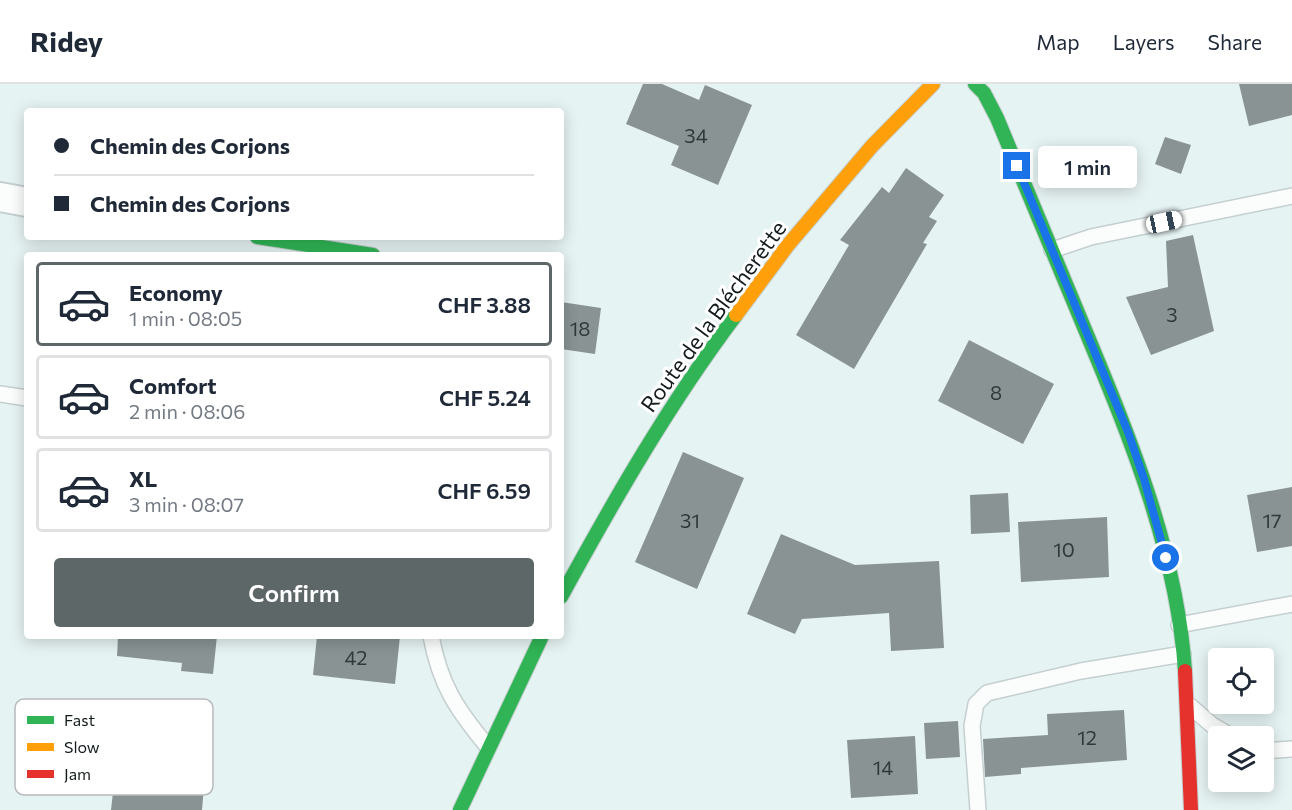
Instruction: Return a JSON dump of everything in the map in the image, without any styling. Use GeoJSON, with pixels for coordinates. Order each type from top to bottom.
{"type":"FeatureCollection","features":[{"type":"Feature","properties":{"kind":"street","name":"Route de la Blécherette"},"geometry":{"type":"LineString","coordinates":[[564,592],[609,509],[666,415],[723,332],[788,245],[872,146],[933,84]]}},
{"type":"Feature","properties":{"kind":"street"},"geometry":{"type":"LineString","coordinates":[[975,84],[984,93],[997,118],[1128,432],[1144,479],[1166,558],[1183,654],[1191,810]]}},
{"type":"Feature","properties":{"kind":"street"},"geometry":{"type":"LineString","coordinates":[[0,197],[24,201]]}},
{"type":"Feature","properties":{"kind":"street"},"geometry":{"type":"LineString","coordinates":[[276,240],[354,252]]}},
{"type":"Feature","properties":{"kind":"street"},"geometry":{"type":"LineString","coordinates":[[460,810],[541,639]]}},
{"type":"Feature","properties":{"kind":"lane"},"geometry":{"type":"LineString","coordinates":[[1052,250],[1091,237],[1292,196]]}},
{"type":"Feature","properties":{"kind":"lane"},"geometry":{"type":"LineString","coordinates":[[0,394],[24,398]]}},
{"type":"Feature","properties":{"kind":"lane"},"geometry":{"type":"LineString","coordinates":[[1179,626],[1292,604]]}},
{"type":"Feature","properties":{"kind":"lane"},"geometry":{"type":"LineString","coordinates":[[432,639],[439,673],[453,701],[489,747]]}},
{"type":"Feature","properties":{"kind":"lane"},"geometry":{"type":"LineString","coordinates":[[978,810],[972,726],[976,704],[987,693],[1081,671],[1183,654]]}},
{"type":"Feature","properties":{"kind":"lane"},"geometry":{"type":"LineString","coordinates":[[1187,704],[1214,726]]}},
{"type":"Feature","properties":{"kind":"lane"},"geometry":{"type":"LineString","coordinates":[[1274,750],[1292,749]]}},
{"type":"Feature","properties":{"kind":"building"},"geometry":{"type":"Polygon","coordinates":[[[643,84],[662,84],[699,100],[705,85],[752,105],[718,185],[671,165],[679,146],[626,124],[643,84]]]}},
{"type":"Feature","properties":{"kind":"building"},"geometry":{"type":"Polygon","coordinates":[[[1239,84],[1292,84],[1292,115],[1249,126],[1239,84]]]}},
{"type":"Feature","properties":{"kind":"building"},"geometry":{"type":"Polygon","coordinates":[[[1165,137],[1191,145],[1181,174],[1155,164],[1165,137]]]}},
{"type":"Feature","properties":{"kind":"building"},"geometry":{"type":"Polygon","coordinates":[[[906,168],[944,195],[929,217],[937,221],[923,243],[927,244],[854,369],[796,335],[849,245],[840,240],[882,187],[889,193],[906,168]]]}},
{"type":"Feature","properties":{"kind":"building"},"geometry":{"type":"Polygon","coordinates":[[[1193,235],[1214,331],[1151,355],[1126,297],[1168,287],[1166,241],[1193,235]]]}},
{"type":"Feature","properties":{"kind":"building"},"geometry":{"type":"Polygon","coordinates":[[[564,302],[601,308],[595,354],[564,349],[564,302]]]}},
{"type":"Feature","properties":{"kind":"building"},"geometry":{"type":"Polygon","coordinates":[[[969,340],[1054,384],[1023,444],[938,401],[969,340]]]}},
{"type":"Feature","properties":{"kind":"building"},"geometry":{"type":"Polygon","coordinates":[[[683,452],[744,478],[697,589],[635,562],[683,452]]]}},
{"type":"Feature","properties":{"kind":"building"},"geometry":{"type":"Polygon","coordinates":[[[1292,487],[1292,546],[1257,552],[1247,495],[1292,487]]]}},
{"type":"Feature","properties":{"kind":"building"},"geometry":{"type":"Polygon","coordinates":[[[1008,493],[1010,532],[971,534],[970,495],[1008,493]]]}},
{"type":"Feature","properties":{"kind":"building"},"geometry":{"type":"Polygon","coordinates":[[[1107,517],[1109,577],[1021,582],[1018,522],[1107,517]]]}},
{"type":"Feature","properties":{"kind":"building"},"geometry":{"type":"Polygon","coordinates":[[[781,534],[855,565],[939,561],[944,648],[891,651],[889,613],[802,619],[795,634],[747,614],[781,534]]]}},
{"type":"Feature","properties":{"kind":"building"},"geometry":{"type":"Polygon","coordinates":[[[118,639],[217,639],[213,674],[181,671],[182,663],[117,656],[118,639]]]}},
{"type":"Feature","properties":{"kind":"building"},"geometry":{"type":"Polygon","coordinates":[[[317,639],[400,639],[395,684],[313,675],[317,639]]]}},
{"type":"Feature","properties":{"kind":"building"},"geometry":{"type":"Polygon","coordinates":[[[1124,710],[1127,760],[1021,768],[1021,774],[985,777],[983,739],[1048,735],[1047,714],[1124,710]]]}},
{"type":"Feature","properties":{"kind":"building"},"geometry":{"type":"Polygon","coordinates":[[[958,721],[960,757],[926,759],[924,723],[958,721]]]}},
{"type":"Feature","properties":{"kind":"building"},"geometry":{"type":"Polygon","coordinates":[[[915,736],[918,794],[851,798],[847,740],[915,736]]]}},
{"type":"Feature","properties":{"kind":"building"},"geometry":{"type":"Polygon","coordinates":[[[113,795],[203,795],[202,810],[111,810],[113,795]]]}},
{"type":"Feature","properties":{"kind":"traffic: fast"},"geometry":{"type":"LineString","coordinates":[[975,84],[984,93],[997,118],[1135,455],[1162,540],[1172,583],[1185,671]]}},
{"type":"Feature","properties":{"kind":"traffic: fast"},"geometry":{"type":"LineString","coordinates":[[276,240],[354,252]]}},
{"type":"Feature","properties":{"kind":"traffic: fast"},"geometry":{"type":"LineString","coordinates":[[564,592],[643,453],[688,383],[736,315]]}},
{"type":"Feature","properties":{"kind":"traffic: fast"},"geometry":{"type":"LineString","coordinates":[[460,810],[541,639]]}},
{"type":"Feature","properties":{"kind":"traffic: slow"},"geometry":{"type":"LineString","coordinates":[[736,315],[788,245],[872,146],[933,84]]}},
{"type":"Feature","properties":{"kind":"traffic: jam"},"geometry":{"type":"LineString","coordinates":[[1185,671],[1191,810]]}},
{"type":"Feature","properties":{"kind":"route"},"geometry":{"type":"LineString","coordinates":[[1017,166],[1128,432],[1166,558]]}}]}
